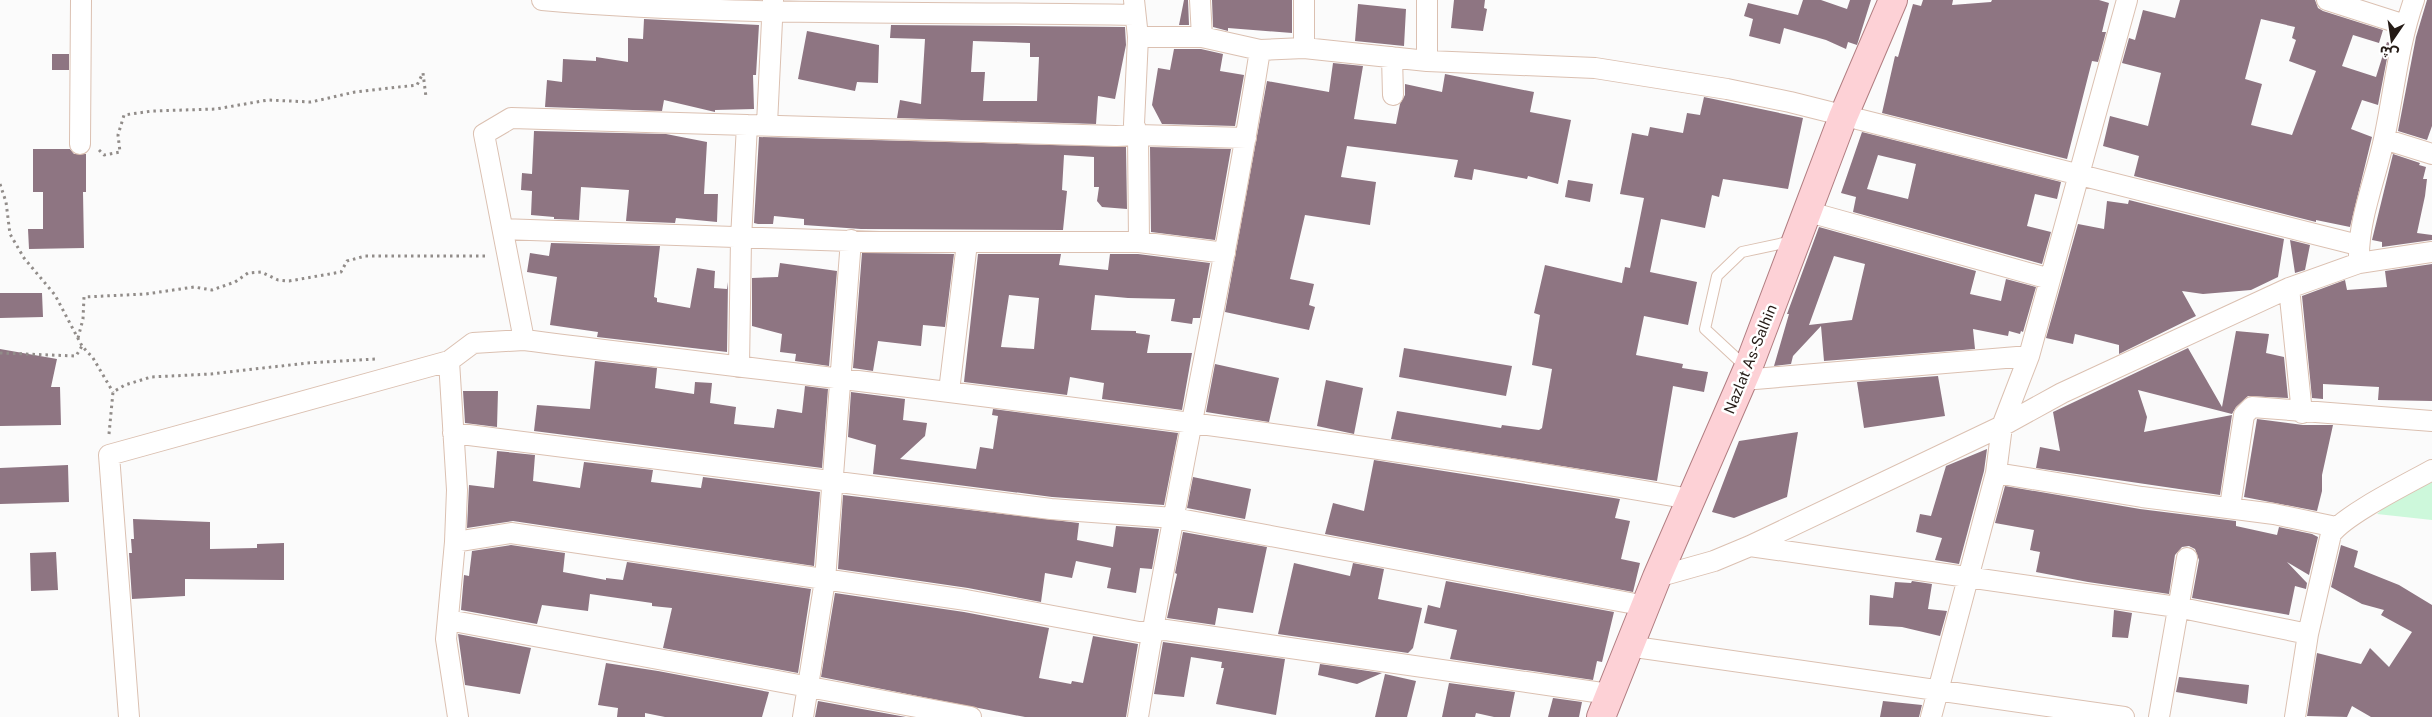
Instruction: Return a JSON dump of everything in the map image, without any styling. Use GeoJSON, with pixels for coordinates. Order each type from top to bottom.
{"type":"FeatureCollection","features":[{"type":"Feature","properties":{"kind":"main road","name":"Nazlat As-Salhin"},"geometry":{"type":"LineString","coordinates":[[1605,706],[1657,577],[1746,374],[1844,117],[1893,0]]}},
{"type":"Feature","properties":{"kind":"street"},"geometry":{"type":"LineString","coordinates":[[80,144],[81,0]]}},
{"type":"Feature","properties":{"kind":"street"},"geometry":{"type":"LineString","coordinates":[[542,0],[608,6],[772,6],[978,12],[1134,8],[1138,36],[1134,124],[1138,135],[1139,242]]}},
{"type":"Feature","properties":{"kind":"street"},"geometry":{"type":"LineString","coordinates":[[1200,0],[1202,37]]}},
{"type":"Feature","properties":{"kind":"street"},"geometry":{"type":"LineString","coordinates":[[1304,0],[1304,48]]}},
{"type":"Feature","properties":{"kind":"street"},"geometry":{"type":"LineString","coordinates":[[1427,0],[1427,61]]}},
{"type":"Feature","properties":{"kind":"street"},"geometry":{"type":"LineString","coordinates":[[1931,717],[1996,473],[2002,426],[2029,356],[2127,0]]}},
{"type":"Feature","properties":{"kind":"street"},"geometry":{"type":"LineString","coordinates":[[2327,0],[2405,25]]}},
{"type":"Feature","properties":{"kind":"street"},"geometry":{"type":"LineString","coordinates":[[2359,254],[2384,140],[2405,25],[2414,0]]}},
{"type":"Feature","properties":{"kind":"street"},"geometry":{"type":"LineString","coordinates":[[739,367],[741,238],[772,6]]}},
{"type":"Feature","properties":{"kind":"street"},"geometry":{"type":"LineString","coordinates":[[1138,36],[1202,37],[1260,50],[1304,48],[1427,61],[1595,68],[1727,89],[1790,102],[2079,176],[2359,254],[2432,252]]}},
{"type":"Feature","properties":{"kind":"street"},"geometry":{"type":"LineString","coordinates":[[1138,717],[1191,422],[1226,253],[1260,50]]}},
{"type":"Feature","properties":{"kind":"street"},"geometry":{"type":"LineString","coordinates":[[1392,57],[1393,95]]}},
{"type":"Feature","properties":{"kind":"street"},"geometry":{"type":"LineString","coordinates":[[524,340],[484,134],[511,118],[1116,136],[1246,138]]}},
{"type":"Feature","properties":{"kind":"street"},"geometry":{"type":"LineString","coordinates":[[2384,140],[2432,154]]}},
{"type":"Feature","properties":{"kind":"street"},"geometry":{"type":"LineString","coordinates":[[1808,212],[2050,279]]}},
{"type":"Feature","properties":{"kind":"street"},"geometry":{"type":"LineString","coordinates":[[503,229],[741,238],[967,243],[1139,242],[1226,253]]}},
{"type":"Feature","properties":{"kind":"street"},"geometry":{"type":"LineString","coordinates":[[803,717],[825,580],[851,240]]}},
{"type":"Feature","properties":{"kind":"street"},"geometry":{"type":"LineString","coordinates":[[949,391],[967,243]]}},
{"type":"Feature","properties":{"kind":"street"},"geometry":{"type":"LineString","coordinates":[[1657,577],[1714,561],[1750,546],[2002,426],[2062,393],[2359,254]]}},
{"type":"Feature","properties":{"kind":"street"},"geometry":{"type":"LineString","coordinates":[[2289,288],[2302,413]]}},
{"type":"Feature","properties":{"kind":"street"},"geometry":{"type":"LineString","coordinates":[[129,717],[108,455],[449,361],[473,343],[524,340],[1191,422],[1588,481],[1690,500]]}},
{"type":"Feature","properties":{"kind":"street"},"geometry":{"type":"LineString","coordinates":[[1746,374],[2029,356]]}},
{"type":"Feature","properties":{"kind":"street"},"geometry":{"type":"LineString","coordinates":[[449,361],[457,490],[455,542],[446,640],[458,717]]}},
{"type":"Feature","properties":{"kind":"street"},"geometry":{"type":"LineString","coordinates":[[2230,507],[2244,416],[2247,410],[2252,407],[2302,413],[2432,421]]}},
{"type":"Feature","properties":{"kind":"street"},"geometry":{"type":"LineString","coordinates":[[453,433],[1051,509],[1174,518],[1646,606]]}},
{"type":"Feature","properties":{"kind":"street"},"geometry":{"type":"LineString","coordinates":[[2295,717],[2308,634],[2331,534],[2336,527],[2432,470]]}},
{"type":"Feature","properties":{"kind":"street"},"geometry":{"type":"LineString","coordinates":[[1996,473],[2142,497],[2230,507],[2336,527]]}},
{"type":"Feature","properties":{"kind":"street"},"geometry":{"type":"LineString","coordinates":[[455,542],[511,533],[966,600],[1139,632],[1166,630],[1605,706]]}},
{"type":"Feature","properties":{"kind":"street"},"geometry":{"type":"LineString","coordinates":[[1750,546],[2177,607],[2308,634]]}},
{"type":"Feature","properties":{"kind":"street"},"geometry":{"type":"LineString","coordinates":[[2159,717],[2187,558]]}},
{"type":"Feature","properties":{"kind":"street"},"geometry":{"type":"LineString","coordinates":[[448,620],[971,717]]}},
{"type":"Feature","properties":{"kind":"street"},"geometry":{"type":"LineString","coordinates":[[1628,646],[1937,692],[2124,717]]}},
{"type":"Feature","properties":{"kind":"lane"},"geometry":{"type":"LineString","coordinates":[[1746,374],[1705,329],[1717,276],[1742,252],[1797,240]]}},
{"type":"Feature","properties":{"kind":"path"},"geometry":{"type":"LineString","coordinates":[[80,144],[94,146],[104,155],[120,152],[118,135],[124,115],[152,111],[216,109],[268,100],[311,102],[355,92],[417,85],[423,73],[426,97]]}},
{"type":"Feature","properties":{"kind":"path"},"geometry":{"type":"LineString","coordinates":[[0,184],[6,202],[10,234],[24,258],[55,295],[82,346],[93,358],[112,392],[108,455]]}},
{"type":"Feature","properties":{"kind":"path"},"geometry":{"type":"LineString","coordinates":[[78,338],[83,319],[84,297],[146,294],[194,287],[212,290],[235,282],[248,273],[260,272],[278,280],[290,281],[341,272],[346,261],[365,256],[508,256]]}},
{"type":"Feature","properties":{"kind":"path"},"geometry":{"type":"LineString","coordinates":[[0,353],[76,356],[82,346]]}},
{"type":"Feature","properties":{"kind":"path"},"geometry":{"type":"LineString","coordinates":[[112,392],[125,384],[151,377],[211,374],[307,363],[381,358]]}},
{"type":"Feature","properties":{"kind":"green space"},"geometry":{"type":"Polygon","coordinates":[[[2432,480],[2432,520],[2377,514],[2386,506],[2432,480]]]}},
{"type":"Feature","properties":{"kind":"building"},"geometry":{"type":"Polygon","coordinates":[[[1184,0],[1188,0],[1189,25],[1179,25],[1184,0]]]}},
{"type":"Feature","properties":{"kind":"building"},"geometry":{"type":"Polygon","coordinates":[[[1212,0],[1292,0],[1292,33],[1228,28],[1228,31],[1213,27],[1212,0]]]}},
{"type":"Feature","properties":{"kind":"building"},"geometry":{"type":"Polygon","coordinates":[[[1454,0],[1485,0],[1484,8],[1487,9],[1483,31],[1451,28],[1454,0]]]}},
{"type":"Feature","properties":{"kind":"building"},"geometry":{"type":"Polygon","coordinates":[[[1803,0],[1821,0],[1847,9],[1850,0],[1871,0],[1857,45],[1848,42],[1846,49],[1826,40],[1784,28],[1780,44],[1749,36],[1753,19],[1744,16],[1748,3],[1798,15],[1803,0]]]}},
{"type":"Feature","properties":{"kind":"building"},"geometry":{"type":"Polygon","coordinates":[[[1923,0],[1953,0],[1952,5],[1991,2],[1992,0],[2099,0],[2109,3],[2102,32],[2106,32],[2098,62],[2092,61],[2067,159],[1882,113],[1895,56],[1898,57],[1913,4],[1921,6],[1923,0]]]}},
{"type":"Feature","properties":{"kind":"building"},"geometry":{"type":"Polygon","coordinates":[[[2180,0],[2315,0],[2318,8],[2323,11],[2383,30],[2379,43],[2353,35],[2342,66],[2376,77],[2387,42],[2390,43],[2378,105],[2362,100],[2351,129],[2372,137],[2350,227],[2316,220],[2316,222],[2134,176],[2139,156],[2103,146],[2110,116],[2148,126],[2161,73],[2122,63],[2129,38],[2135,40],[2143,10],[2175,18],[2180,0]],[[2261,19],[2245,79],[2262,84],[2251,125],[2292,135],[2316,71],[2289,61],[2296,40],[2292,38],[2295,27],[2261,19]]]}},
{"type":"Feature","properties":{"kind":"building"},"geometry":{"type":"Polygon","coordinates":[[[2427,0],[2432,0],[2432,126],[2427,140],[2398,131],[2416,37],[2427,0]]]}},
{"type":"Feature","properties":{"kind":"building"},"geometry":{"type":"Polygon","coordinates":[[[1358,4],[1406,9],[1404,46],[1355,41],[1358,4]]]}},
{"type":"Feature","properties":{"kind":"building"},"geometry":{"type":"Polygon","coordinates":[[[644,19],[759,25],[756,75],[753,75],[754,109],[715,110],[715,112],[664,100],[662,111],[545,107],[547,80],[562,82],[563,59],[596,61],[596,57],[628,62],[628,38],[643,39],[644,19]]]}},
{"type":"Feature","properties":{"kind":"building"},"geometry":{"type":"Polygon","coordinates":[[[891,25],[1125,27],[1126,45],[1115,99],[1098,96],[1096,124],[897,118],[900,100],[921,104],[925,39],[890,38],[891,25]],[[973,41],[971,72],[985,72],[983,101],[1037,101],[1039,57],[1030,57],[1030,43],[973,41]]]}},
{"type":"Feature","properties":{"kind":"building"},"geometry":{"type":"Polygon","coordinates":[[[807,31],[879,45],[878,83],[857,82],[855,91],[798,79],[807,31]]]}},
{"type":"Feature","properties":{"kind":"building"},"geometry":{"type":"Polygon","coordinates":[[[1174,49],[1201,49],[1223,54],[1220,71],[1244,75],[1235,126],[1162,124],[1152,105],[1158,68],[1170,70],[1174,49]]]}},
{"type":"Feature","properties":{"kind":"building"},"geometry":{"type":"Polygon","coordinates":[[[52,54],[69,54],[69,70],[52,70],[52,54]]]}},
{"type":"Feature","properties":{"kind":"building"},"geometry":{"type":"Polygon","coordinates":[[[1333,63],[1363,66],[1354,119],[1396,124],[1400,104],[1405,95],[1405,84],[1442,92],[1445,74],[1534,92],[1530,112],[1571,120],[1558,184],[1528,176],[1527,179],[1474,169],[1472,180],[1454,177],[1458,160],[1347,146],[1341,177],[1376,182],[1370,225],[1305,215],[1290,279],[1314,284],[1309,305],[1315,307],[1309,330],[1225,312],[1267,81],[1329,92],[1333,63]]]}},
{"type":"Feature","properties":{"kind":"building"},"geometry":{"type":"Polygon","coordinates":[[[1704,97],[1803,118],[1788,189],[1723,179],[1719,197],[1712,195],[1705,228],[1661,219],[1650,272],[1697,282],[1688,325],[1644,316],[1636,355],[1683,364],[1682,368],[1708,372],[1704,392],[1673,386],[1657,481],[1391,439],[1397,411],[1501,428],[1502,425],[1539,430],[1542,428],[1552,369],[1532,365],[1540,315],[1534,313],[1545,265],[1622,283],[1625,267],[1630,268],[1644,198],[1620,194],[1632,133],[1648,136],[1650,127],[1683,133],[1687,113],[1700,115],[1704,97]]]}},
{"type":"Feature","properties":{"kind":"building"},"geometry":{"type":"Polygon","coordinates":[[[534,131],[666,134],[707,142],[704,194],[718,194],[717,222],[676,218],[675,223],[626,221],[629,190],[581,187],[579,220],[554,219],[554,217],[531,215],[532,191],[521,190],[522,173],[532,174],[534,131]]]}},
{"type":"Feature","properties":{"kind":"building"},"geometry":{"type":"Polygon","coordinates":[[[1862,132],[2061,182],[2057,199],[2035,194],[2027,226],[2051,232],[2042,264],[1853,212],[1856,197],[1841,193],[1862,132]],[[1878,155],[1867,189],[1908,199],[1916,164],[1878,155]]]}},
{"type":"Feature","properties":{"kind":"building"},"geometry":{"type":"Polygon","coordinates":[[[759,137],[1126,147],[1127,209],[1102,207],[1097,201],[1099,187],[1094,187],[1094,157],[1064,155],[1062,190],[1067,191],[1063,230],[861,229],[804,225],[804,219],[774,216],[773,224],[758,224],[754,223],[759,137]]]}},
{"type":"Feature","properties":{"kind":"building"},"geometry":{"type":"Polygon","coordinates":[[[1150,147],[1231,149],[1215,240],[1151,232],[1150,147]]]}},
{"type":"Feature","properties":{"kind":"building"},"geometry":{"type":"Polygon","coordinates":[[[33,149],[70,149],[74,154],[86,154],[86,192],[83,192],[84,248],[29,249],[28,229],[43,229],[43,192],[33,192],[33,149]]]}},
{"type":"Feature","properties":{"kind":"building"},"geometry":{"type":"Polygon","coordinates":[[[2393,154],[2420,163],[2419,165],[2426,167],[2423,179],[2427,179],[2425,196],[2417,233],[2432,235],[2432,240],[2382,247],[2382,242],[2372,240],[2393,154]]]}},
{"type":"Feature","properties":{"kind":"building"},"geometry":{"type":"Polygon","coordinates":[[[1568,180],[1593,184],[1590,202],[1565,197],[1568,180]]]}},
{"type":"Feature","properties":{"kind":"building"},"geometry":{"type":"Polygon","coordinates":[[[2129,200],[2284,239],[2278,277],[2251,290],[2203,294],[2182,291],[2196,316],[2119,354],[2119,345],[2075,334],[2073,344],[2046,338],[2078,224],[2104,229],[2107,201],[2128,204],[2129,200]]]}},
{"type":"Feature","properties":{"kind":"building"},"geometry":{"type":"Polygon","coordinates":[[[1819,227],[1976,271],[1970,294],[2001,301],[2006,279],[2036,287],[2023,332],[2021,331],[2020,334],[2009,331],[2008,336],[1973,329],[1975,349],[1824,361],[1821,326],[1793,356],[1791,364],[1774,366],[1789,314],[1787,314],[1819,227]],[[1834,256],[1809,325],[1852,320],[1865,264],[1834,256]]]}},
{"type":"Feature","properties":{"kind":"building"},"geometry":{"type":"Polygon","coordinates":[[[2290,240],[2310,245],[2305,270],[2295,273],[2290,240]]]}},
{"type":"Feature","properties":{"kind":"building"},"geometry":{"type":"Polygon","coordinates":[[[551,243],[660,246],[654,297],[657,298],[657,302],[690,308],[697,268],[715,271],[714,288],[727,289],[728,282],[727,352],[597,337],[598,332],[550,325],[557,277],[527,272],[530,253],[549,256],[551,243]]]}},
{"type":"Feature","properties":{"kind":"building"},"geometry":{"type":"Polygon","coordinates":[[[862,253],[954,254],[945,327],[923,325],[921,346],[878,341],[873,371],[853,368],[862,253]]]}},
{"type":"Feature","properties":{"kind":"building"},"geometry":{"type":"Polygon","coordinates":[[[978,254],[1061,254],[1059,265],[1108,270],[1110,254],[1138,254],[1210,263],[1200,318],[1193,318],[1192,324],[1171,321],[1175,299],[1095,295],[1091,330],[1136,331],[1136,333],[1150,335],[1147,353],[1192,353],[1182,410],[1102,399],[1104,383],[1070,377],[1067,395],[964,382],[978,254]],[[1009,295],[1001,347],[1034,349],[1039,298],[1009,295]]]}},
{"type":"Feature","properties":{"kind":"building"},"geometry":{"type":"Polygon","coordinates":[[[780,263],[837,271],[829,366],[795,361],[796,354],[780,352],[782,334],[752,326],[752,278],[778,277],[780,263]]]}},
{"type":"Feature","properties":{"kind":"building"},"geometry":{"type":"Polygon","coordinates":[[[2432,264],[2432,401],[2378,400],[2379,387],[2323,384],[2323,399],[2312,398],[2302,296],[2345,280],[2347,290],[2387,287],[2385,271],[2432,264]]]}},
{"type":"Feature","properties":{"kind":"building"},"geometry":{"type":"Polygon","coordinates":[[[0,293],[42,293],[43,317],[0,318],[0,293]]]}},
{"type":"Feature","properties":{"kind":"building"},"geometry":{"type":"Polygon","coordinates":[[[2236,331],[2269,334],[2266,353],[2284,357],[2288,398],[2248,396],[2236,407],[2232,414],[2138,390],[2147,417],[2144,432],[2232,415],[2220,495],[2036,468],[2040,447],[2060,451],[2053,412],[2188,348],[2222,407],[2236,331]]]}},
{"type":"Feature","properties":{"kind":"building"},"geometry":{"type":"Polygon","coordinates":[[[1404,348],[1512,366],[1506,396],[1399,377],[1404,348]]]}},
{"type":"Feature","properties":{"kind":"building"},"geometry":{"type":"Polygon","coordinates":[[[0,349],[57,359],[51,387],[60,387],[61,425],[0,426],[0,349]]]}},
{"type":"Feature","properties":{"kind":"building"},"geometry":{"type":"Polygon","coordinates":[[[595,361],[657,368],[655,388],[694,394],[695,382],[712,383],[710,403],[736,407],[734,424],[774,428],[777,409],[802,413],[805,386],[828,389],[822,468],[534,431],[537,405],[590,409],[595,361]]]}},
{"type":"Feature","properties":{"kind":"building"},"geometry":{"type":"Polygon","coordinates":[[[1215,364],[1279,378],[1269,422],[1206,412],[1215,364]]]}},
{"type":"Feature","properties":{"kind":"building"},"geometry":{"type":"Polygon","coordinates":[[[1938,376],[1945,416],[1864,428],[1857,382],[1938,376]]]}},
{"type":"Feature","properties":{"kind":"building"},"geometry":{"type":"Polygon","coordinates":[[[1326,380],[1363,388],[1354,434],[1317,426],[1326,380]]]}},
{"type":"Feature","properties":{"kind":"building"},"geometry":{"type":"Polygon","coordinates":[[[463,391],[498,391],[497,427],[465,423],[463,391]]]}},
{"type":"Feature","properties":{"kind":"building"},"geometry":{"type":"Polygon","coordinates":[[[851,392],[905,399],[903,420],[927,423],[925,436],[900,459],[976,469],[980,447],[993,449],[998,416],[992,415],[993,409],[1178,433],[1164,505],[1052,497],[873,474],[876,445],[848,437],[851,392]]]}},
{"type":"Feature","properties":{"kind":"building"},"geometry":{"type":"Polygon","coordinates":[[[2257,419],[2303,425],[2333,425],[2322,475],[2322,491],[2317,511],[2244,497],[2257,419]]]}},
{"type":"Feature","properties":{"kind":"building"},"geometry":{"type":"Polygon","coordinates":[[[1798,432],[1787,497],[1734,518],[1712,512],[1739,441],[1798,432]]]}},
{"type":"Feature","properties":{"kind":"building"},"geometry":{"type":"Polygon","coordinates":[[[1987,449],[1984,471],[1959,564],[1935,560],[1942,538],[1916,532],[1920,514],[1931,516],[1946,466],[1987,449]]]}},
{"type":"Feature","properties":{"kind":"building"},"geometry":{"type":"Polygon","coordinates":[[[497,451],[535,455],[533,481],[580,488],[584,462],[653,470],[651,482],[701,488],[703,477],[820,492],[814,566],[513,521],[467,528],[469,485],[494,488],[497,451]]]}},
{"type":"Feature","properties":{"kind":"building"},"geometry":{"type":"Polygon","coordinates":[[[1374,460],[1620,499],[1615,518],[1630,521],[1621,559],[1640,563],[1633,592],[1325,534],[1333,503],[1364,511],[1374,460]]]}},
{"type":"Feature","properties":{"kind":"building"},"geometry":{"type":"Polygon","coordinates":[[[68,465],[69,502],[0,504],[0,468],[68,465]]]}},
{"type":"Feature","properties":{"kind":"building"},"geometry":{"type":"Polygon","coordinates":[[[1193,477],[1251,489],[1245,519],[1187,508],[1193,477]]]}},
{"type":"Feature","properties":{"kind":"building"},"geometry":{"type":"Polygon","coordinates":[[[2005,486],[2140,509],[2236,521],[2236,526],[2277,535],[2279,527],[2312,534],[2318,537],[2309,575],[2287,562],[2307,583],[2306,589],[2295,586],[2289,615],[2192,598],[2199,560],[2195,549],[2189,546],[2182,547],[2175,555],[2169,594],[2036,572],[2040,552],[2030,550],[2034,530],[1995,523],[2005,486]]]}},
{"type":"Feature","properties":{"kind":"building"},"geometry":{"type":"Polygon","coordinates":[[[843,495],[1079,523],[1077,540],[1113,547],[1116,526],[1159,529],[1152,569],[1140,568],[1136,593],[1107,588],[1111,568],[1076,561],[1072,578],[1045,573],[1041,602],[968,588],[838,569],[843,495]]]}},
{"type":"Feature","properties":{"kind":"building"},"geometry":{"type":"Polygon","coordinates":[[[133,519],[210,522],[210,549],[257,548],[257,544],[284,543],[284,580],[185,579],[185,596],[132,599],[129,553],[132,553],[131,539],[134,539],[133,519]]]}},
{"type":"Feature","properties":{"kind":"building"},"geometry":{"type":"Polygon","coordinates":[[[1183,532],[1267,547],[1253,613],[1218,608],[1215,625],[1167,618],[1177,574],[1175,573],[1183,532]]]}},
{"type":"Feature","properties":{"kind":"building"},"geometry":{"type":"Polygon","coordinates":[[[511,545],[565,553],[563,572],[606,580],[606,578],[623,580],[627,562],[811,589],[798,673],[663,648],[672,608],[652,606],[652,603],[590,594],[588,611],[542,605],[537,624],[461,610],[464,575],[469,576],[472,551],[511,545]]]}},
{"type":"Feature","properties":{"kind":"building"},"geometry":{"type":"Polygon","coordinates":[[[2341,545],[2358,551],[2354,567],[2399,585],[2432,605],[2432,717],[2371,717],[2352,706],[2347,717],[2307,716],[2317,653],[2361,664],[2370,648],[2389,667],[2412,632],[2381,615],[2384,610],[2362,604],[2331,587],[2341,545]]]}},
{"type":"Feature","properties":{"kind":"building"},"geometry":{"type":"Polygon","coordinates":[[[56,552],[58,590],[31,591],[30,553],[56,552]]]}},
{"type":"Feature","properties":{"kind":"building"},"geometry":{"type":"Polygon","coordinates":[[[1294,563],[1350,576],[1353,563],[1384,569],[1378,599],[1422,608],[1413,648],[1408,653],[1278,634],[1294,563]]]}},
{"type":"Feature","properties":{"kind":"building"},"geometry":{"type":"Polygon","coordinates":[[[1446,581],[1614,612],[1602,662],[1597,661],[1593,680],[1450,659],[1457,630],[1424,623],[1428,605],[1440,608],[1446,581]]]}},
{"type":"Feature","properties":{"kind":"building"},"geometry":{"type":"Polygon","coordinates":[[[1912,581],[1932,584],[1928,609],[1947,611],[1940,636],[1902,627],[1869,625],[1870,595],[1893,598],[1895,582],[1911,583],[1912,581]]]}},
{"type":"Feature","properties":{"kind":"building"},"geometry":{"type":"Polygon","coordinates":[[[835,593],[964,612],[1049,628],[1039,678],[1071,684],[1072,681],[1083,683],[1093,636],[1138,644],[1126,717],[1025,717],[821,677],[835,593]]]}},
{"type":"Feature","properties":{"kind":"building"},"geometry":{"type":"Polygon","coordinates":[[[2114,610],[2132,613],[2128,638],[2112,637],[2114,610]]]}},
{"type":"Feature","properties":{"kind":"building"},"geometry":{"type":"Polygon","coordinates":[[[458,634],[531,648],[520,694],[465,685],[458,634]]]}},
{"type":"Feature","properties":{"kind":"building"},"geometry":{"type":"Polygon","coordinates":[[[1163,642],[1285,659],[1276,715],[1216,704],[1224,668],[1221,668],[1222,662],[1191,657],[1184,697],[1154,694],[1163,642]]]}},
{"type":"Feature","properties":{"kind":"building"},"geometry":{"type":"Polygon","coordinates":[[[606,663],[769,692],[762,717],[665,717],[645,713],[645,717],[617,717],[618,708],[598,705],[606,663]]]}},
{"type":"Feature","properties":{"kind":"building"},"geometry":{"type":"Polygon","coordinates":[[[1320,664],[1382,673],[1357,684],[1318,675],[1320,664]]]}},
{"type":"Feature","properties":{"kind":"building"},"geometry":{"type":"Polygon","coordinates":[[[1385,674],[1416,681],[1407,717],[1375,717],[1385,674]]]}},
{"type":"Feature","properties":{"kind":"building"},"geometry":{"type":"Polygon","coordinates":[[[2179,677],[2249,685],[2247,704],[2176,692],[2179,677]]]}},
{"type":"Feature","properties":{"kind":"building"},"geometry":{"type":"Polygon","coordinates":[[[1449,683],[1515,692],[1510,717],[1494,717],[1476,713],[1475,717],[1442,717],[1449,683]]]}},
{"type":"Feature","properties":{"kind":"building"},"geometry":{"type":"Polygon","coordinates":[[[1553,698],[1582,702],[1579,717],[1548,717],[1553,698]]]}},
{"type":"Feature","properties":{"kind":"building"},"geometry":{"type":"Polygon","coordinates":[[[818,701],[906,717],[815,717],[818,701]]]}},
{"type":"Feature","properties":{"kind":"building"},"geometry":{"type":"Polygon","coordinates":[[[1883,701],[1922,705],[1919,717],[1880,717],[1883,701]]]}}]}
